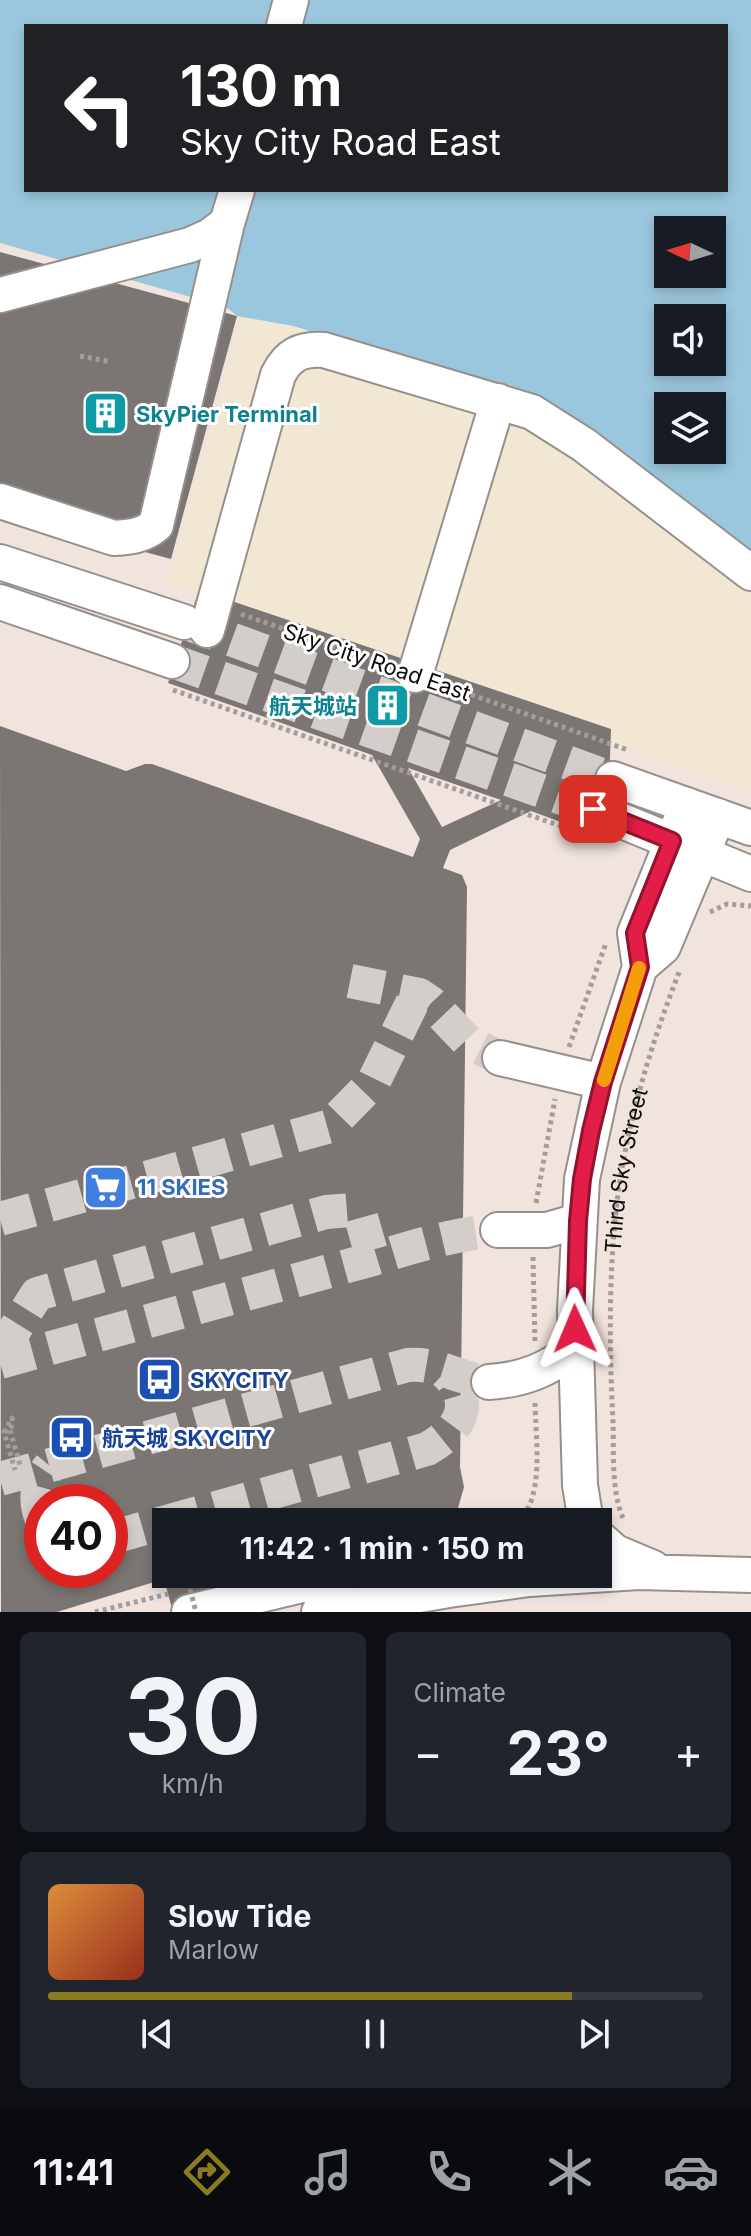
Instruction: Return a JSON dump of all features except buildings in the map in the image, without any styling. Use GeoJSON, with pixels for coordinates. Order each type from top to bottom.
{"type":"FeatureCollection","features":[{"type":"Feature","properties":{"kind":"street"},"geometry":{"type":"LineString","coordinates":[[285,24],[291,0]]}},
{"type":"Feature","properties":{"kind":"street"},"geometry":{"type":"LineString","coordinates":[[0,501],[114,538],[133,537],[156,525],[236,192]]}},
{"type":"Feature","properties":{"kind":"street"},"geometry":{"type":"LineString","coordinates":[[0,295],[190,245],[210,236],[227,223]]}},
{"type":"Feature","properties":{"kind":"street"},"geometry":{"type":"LineString","coordinates":[[0,562],[202,619],[278,375],[296,353],[310,349],[324,350],[532,412],[558,427],[751,573]]}},
{"type":"Feature","properties":{"kind":"street"},"geometry":{"type":"LineString","coordinates":[[415,675],[498,401]]}},
{"type":"Feature","properties":{"kind":"street"},"geometry":{"type":"LineString","coordinates":[[0,602],[165,673]]}},
{"type":"Feature","properties":{"kind":"street"},"geometry":{"type":"LineString","coordinates":[[622,765],[702,810],[751,828]]}},
{"type":"Feature","properties":{"kind":"street","name":"Third Sky Street"},"geometry":{"type":"LineString","coordinates":[[572,1508],[580,1485],[575,1268],[582,1179],[603,1082],[640,967],[663,947],[687,847],[702,810]]}},
{"type":"Feature","properties":{"kind":"street"},"geometry":{"type":"LineString","coordinates":[[587,821],[687,847],[751,874]]}},
{"type":"Feature","properties":{"kind":"street"},"geometry":{"type":"LineString","coordinates":[[500,1058],[603,1082]]}},
{"type":"Feature","properties":{"kind":"street"},"geometry":{"type":"LineString","coordinates":[[498,1230],[547,1230],[578,1221]]}},
{"type":"Feature","properties":{"kind":"street"},"geometry":{"type":"LineString","coordinates":[[489,1382],[535,1374],[556,1364],[576,1348]]}},
{"type":"Feature","properties":{"kind":"street"},"geometry":{"type":"LineString","coordinates":[[612,1549],[641,1564],[673,1573]]}},
{"type":"Feature","properties":{"kind":"street"},"geometry":{"type":"LineString","coordinates":[[612,1573],[751,1575]]}},
{"type":"Feature","properties":{"kind":"street"},"geometry":{"type":"LineString","coordinates":[[189,1612],[289,1588]]}},
{"type":"Feature","properties":{"kind":"street"},"geometry":{"type":"LineString","coordinates":[[319,1612],[463,1588]]}},
{"type":"Feature","properties":{"kind":"path"},"geometry":{"type":"LineString","coordinates":[[80,356],[111,362]]}},
{"type":"Feature","properties":{"kind":"path","name":"Sky City Road East"},"geometry":{"type":"LineString","coordinates":[[202,619],[415,675],[622,765]]}},
{"type":"Feature","properties":{"kind":"path"},"geometry":{"type":"LineString","coordinates":[[165,673],[587,821]]}},
{"type":"Feature","properties":{"kind":"path"},"geometry":{"type":"LineString","coordinates":[[703,920],[710,911],[727,904],[751,906]]}},
{"type":"Feature","properties":{"kind":"path","name":"Third Sky Street"},"geometry":{"type":"LineString","coordinates":[[595,1508],[616,1489],[612,1399],[617,1205],[631,1122],[646,1068],[685,959]]}},
{"type":"Feature","properties":{"kind":"path"},"geometry":{"type":"LineString","coordinates":[[7,1431],[18,1469]]}},
{"type":"Feature","properties":{"kind":"path"},"geometry":{"type":"LineString","coordinates":[[190,1588],[196,1612]]}},
{"type":"Feature","properties":{"kind":"shaded area"},"geometry":{"type":"Polygon","coordinates":[[[0,243],[227,307],[238,316],[293,326],[751,549],[751,1612],[0,1612],[0,243]]]}},
{"type":"Feature","properties":{"kind":"shaded area"},"geometry":{"type":"Polygon","coordinates":[[[244,312],[502,390],[561,415],[751,549],[751,793],[167,584],[244,312]]]}},
{"type":"Feature","properties":{"kind":"water"},"geometry":{"type":"Polygon","coordinates":[[[0,0],[751,0],[751,549],[561,415],[502,390],[293,326],[237,316],[226,307],[0,243],[0,0]]]}},
{"type":"Feature","properties":{"kind":"tunnel"},"geometry":{"type":"LineString","coordinates":[[184,622],[613,779]]}},
{"type":"Feature","properties":{"kind":"tunnel"},"geometry":{"type":"LineString","coordinates":[[172,661],[593,809]]}},
{"type":"Feature","properties":{"kind":"tunnel"},"geometry":{"type":"LineString","coordinates":[[350,981],[419,995],[431,1003],[468,1042],[500,1058]]}},
{"type":"Feature","properties":{"kind":"tunnel"},"geometry":{"type":"LineString","coordinates":[[0,1219],[330,1126],[374,1081],[416,995]]}},
{"type":"Feature","properties":{"kind":"tunnel"},"geometry":{"type":"LineString","coordinates":[[0,1353],[37,1294],[326,1212],[351,1210],[361,1217],[373,1259]]}},
{"type":"Feature","properties":{"kind":"tunnel"},"geometry":{"type":"LineString","coordinates":[[0,1362],[419,1245],[498,1230]]}},
{"type":"Feature","properties":{"kind":"tunnel"},"geometry":{"type":"LineString","coordinates":[[0,1479],[408,1365],[428,1366],[489,1382]]}},
{"type":"Feature","properties":{"kind":"tunnel"},"geometry":{"type":"LineString","coordinates":[[216,1508],[427,1449],[439,1442],[456,1425],[462,1405],[455,1383],[445,1372]]}},
{"type":"Feature","properties":{"kind":"tunnel"},"geometry":{"type":"LineString","coordinates":[[40,1484],[50,1466]]}},
{"type":"Feature","properties":{"kind":"tunnel"},"geometry":{"type":"LineString","coordinates":[[128,1533],[152,1526]]}},
{"type":"Feature","properties":{"kind":"slow traffic"},"geometry":{"type":"LineString","coordinates":[[604,1080],[639,968]]}},
{"type":"Feature","properties":{"kind":"place","name":"SkyPier Terminal"},"geometry":{"type":"Point","coordinates":[105,414]}},
{"type":"Feature","properties":{"kind":"place","name":"航天城站"},"geometry":{"type":"Point","coordinates":[388,706]}},
{"type":"Feature","properties":{"kind":"place","name":"11 SKIES"},"geometry":{"type":"Point","coordinates":[106,1187]}},
{"type":"Feature","properties":{"kind":"place","name":"SKYCITY"},"geometry":{"type":"Point","coordinates":[159,1380]}},
{"type":"Feature","properties":{"kind":"place","name":"航天城 SKYCITY"},"geometry":{"type":"Point","coordinates":[71,1438]}},
{"type":"Feature","properties":{"kind":"route"},"geometry":{"type":"LineString","coordinates":[[575,1329],[578,1221],[591,1131],[603,1082],[640,967],[635,933],[672,841],[593,809]]}}]}
